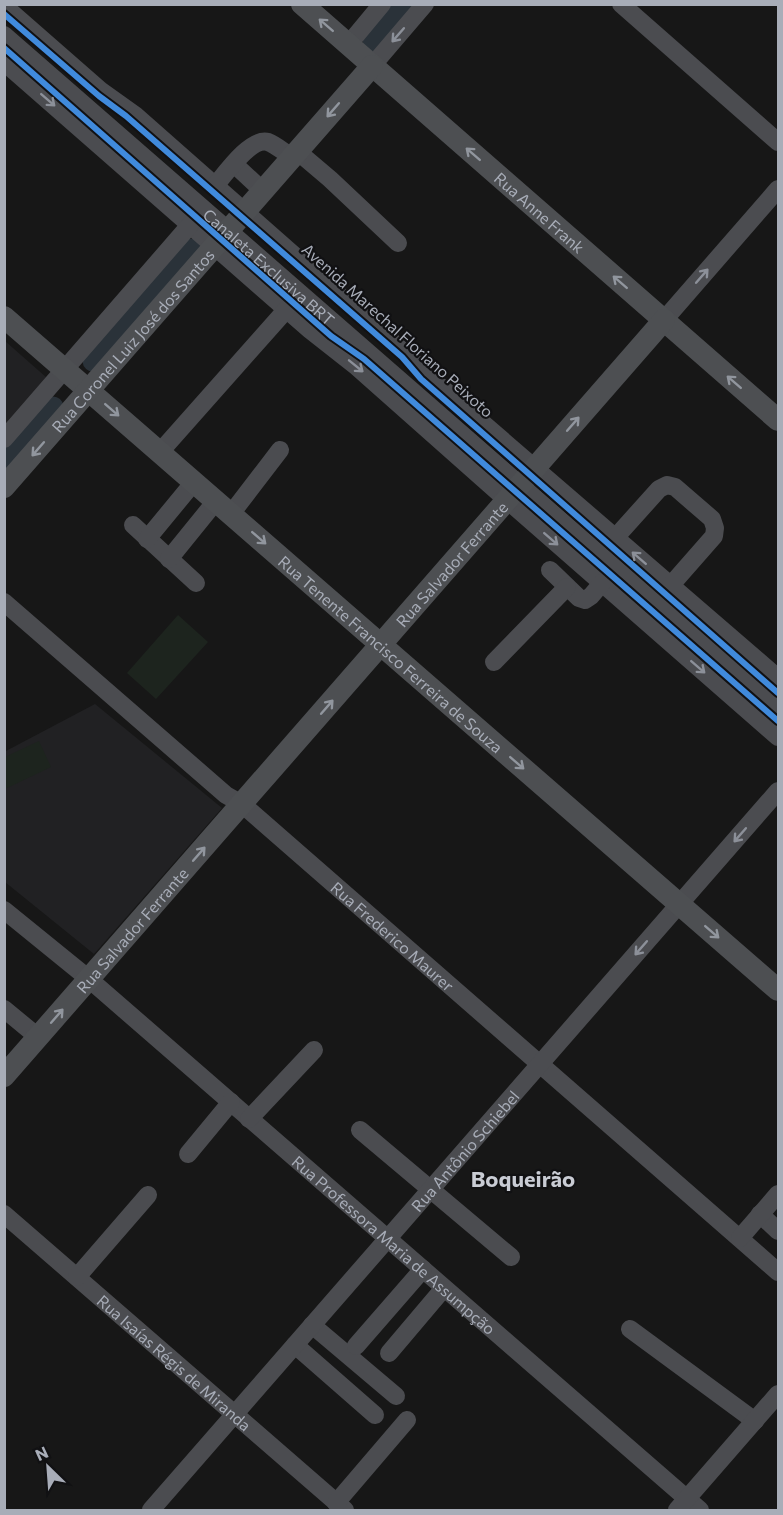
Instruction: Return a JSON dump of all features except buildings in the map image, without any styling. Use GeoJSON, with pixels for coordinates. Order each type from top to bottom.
{"type":"FeatureCollection","features":[{"type":"Feature","properties":{"kind":"main road","name":"Rua Anne Frank"},"geometry":{"type":"LineString","coordinates":[[302,4],[778,420]]}},
{"type":"Feature","properties":{"kind":"main road","name":"Rua Coronel Luiz José dos Santos"},"geometry":{"type":"LineString","coordinates":[[4,487],[372,66]]}},
{"type":"Feature","properties":{"kind":"main road","name":"Rua Tenente Francisco Ferreira de Souza"},"geometry":{"type":"LineString","coordinates":[[4,317],[778,990]]}},
{"type":"Feature","properties":{"kind":"main road","name":"Rua Salvador Ferrante"},"geometry":{"type":"LineString","coordinates":[[4,1076],[664,320]]}},
{"type":"Feature","properties":{"kind":"street"},"geometry":{"type":"LineString","coordinates":[[348,45],[382,4]]}},
{"type":"Feature","properties":{"kind":"street","name":"Rua Coronel Luiz José dos Santos"},"geometry":{"type":"LineString","coordinates":[[372,66],[425,4]]}},
{"type":"Feature","properties":{"kind":"street"},"geometry":{"type":"LineString","coordinates":[[621,4],[778,142]]}},
{"type":"Feature","properties":{"kind":"street","name":"Avenida Marechal Floriano Peixoto"},"geometry":{"type":"LineString","coordinates":[[4,6],[100,90],[135,115],[406,354],[428,376],[521,485],[602,584],[778,737]]}},
{"type":"Feature","properties":{"kind":"street","name":"Canaleta Exclusiva BRT"},"geometry":{"type":"LineString","coordinates":[[4,35],[221,238],[521,485],[778,710]]}},
{"type":"Feature","properties":{"kind":"street","name":"Avenida Marechal Floriano Peixoto"},"geometry":{"type":"LineString","coordinates":[[4,62],[190,225],[221,238],[286,310],[319,338],[521,485],[615,538],[778,678]]}},
{"type":"Feature","properties":{"kind":"street"},"geometry":{"type":"LineString","coordinates":[[215,186],[249,148],[258,142],[267,142],[295,154],[330,179],[398,243]]}},
{"type":"Feature","properties":{"kind":"street"},"geometry":{"type":"LineString","coordinates":[[234,164],[263,191]]}},
{"type":"Feature","properties":{"kind":"street","name":"Rua Salvador Ferrante"},"geometry":{"type":"LineString","coordinates":[[664,320],[778,189]]}},
{"type":"Feature","properties":{"kind":"street","name":"Rua Coronel Luiz José dos Santos"},"geometry":{"type":"LineString","coordinates":[[4,439],[190,225]]}},
{"type":"Feature","properties":{"kind":"street"},"geometry":{"type":"LineString","coordinates":[[160,452],[286,310]]}},
{"type":"Feature","properties":{"kind":"street"},"geometry":{"type":"LineString","coordinates":[[169,559],[280,450]]}},
{"type":"Feature","properties":{"kind":"street"},"geometry":{"type":"LineString","coordinates":[[147,538],[194,482]]}},
{"type":"Feature","properties":{"kind":"street"},"geometry":{"type":"LineString","coordinates":[[615,538],[659,489],[667,484],[675,487],[712,519],[715,528],[714,536],[670,585]]}},
{"type":"Feature","properties":{"kind":"street"},"geometry":{"type":"LineString","coordinates":[[133,525],[196,583]]}},
{"type":"Feature","properties":{"kind":"street"},"geometry":{"type":"LineString","coordinates":[[550,570],[579,598],[585,600],[602,584]]}},
{"type":"Feature","properties":{"kind":"street"},"geometry":{"type":"LineString","coordinates":[[494,662],[567,587]]}},
{"type":"Feature","properties":{"kind":"street","name":"Rua Frederico Maurer"},"geometry":{"type":"LineString","coordinates":[[4,602],[226,795],[242,804],[778,1272]]}},
{"type":"Feature","properties":{"kind":"street","name":"Rua Antônio Schiebel"},"geometry":{"type":"LineString","coordinates":[[151,1510],[778,791]]}},
{"type":"Feature","properties":{"kind":"street","name":"Rua Professora Maria de Assumpção"},"geometry":{"type":"LineString","coordinates":[[7,917],[89,979],[231,1102],[423,1269],[688,1507]]}},
{"type":"Feature","properties":{"kind":"street"},"geometry":{"type":"LineString","coordinates":[[4,1009],[38,1037]]}},
{"type":"Feature","properties":{"kind":"street"},"geometry":{"type":"LineString","coordinates":[[249,1119],[314,1050]]}},
{"type":"Feature","properties":{"kind":"street"},"geometry":{"type":"LineString","coordinates":[[188,1154],[231,1102]]}},
{"type":"Feature","properties":{"kind":"street"},"geometry":{"type":"LineString","coordinates":[[360,1130],[511,1257]]}},
{"type":"Feature","properties":{"kind":"street"},"geometry":{"type":"LineString","coordinates":[[740,1238],[778,1194]]}},
{"type":"Feature","properties":{"kind":"street"},"geometry":{"type":"LineString","coordinates":[[77,1277],[148,1195]]}},
{"type":"Feature","properties":{"kind":"street","name":"Rua Isaías Régis de Miranda"},"geometry":{"type":"LineString","coordinates":[[4,1214],[340,1507]]}},
{"type":"Feature","properties":{"kind":"street"},"geometry":{"type":"LineString","coordinates":[[760,1214],[778,1231]]}},
{"type":"Feature","properties":{"kind":"street"},"geometry":{"type":"LineString","coordinates":[[356,1346],[423,1269]]}},
{"type":"Feature","properties":{"kind":"street"},"geometry":{"type":"LineString","coordinates":[[389,1353],[444,1288]]}},
{"type":"Feature","properties":{"kind":"street"},"geometry":{"type":"LineString","coordinates":[[312,1325],[396,1396]]}},
{"type":"Feature","properties":{"kind":"street"},"geometry":{"type":"LineString","coordinates":[[630,1329],[755,1421]]}},
{"type":"Feature","properties":{"kind":"street"},"geometry":{"type":"LineString","coordinates":[[295,1345],[375,1415]]}},
{"type":"Feature","properties":{"kind":"street"},"geometry":{"type":"LineString","coordinates":[[688,1507],[778,1395]]}},
{"type":"Feature","properties":{"kind":"street"},"geometry":{"type":"LineString","coordinates":[[340,1507],[407,1420]]}},
{"type":"Feature","properties":{"kind":"shaded area"},"geometry":{"type":"Polygon","coordinates":[[[5,341],[47,378],[5,426],[5,341]]]}},
{"type":"Feature","properties":{"kind":"shaded area"},"geometry":{"type":"Polygon","coordinates":[[[178,615],[208,642],[156,699],[127,673],[178,615]]]}},
{"type":"Feature","properties":{"kind":"shaded area"},"geometry":{"type":"Polygon","coordinates":[[[95,704],[222,808],[94,954],[5,882],[4,752],[95,704]]]}},
{"type":"Feature","properties":{"kind":"shaded area"},"geometry":{"type":"Polygon","coordinates":[[[39,741],[51,767],[5,789],[5,757],[39,741]]]}},
{"type":"Feature","properties":{"kind":"waterway"},"geometry":{"type":"LineString","coordinates":[[373,41],[405,4]]}},
{"type":"Feature","properties":{"kind":"waterway"},"geometry":{"type":"LineString","coordinates":[[93,361],[191,249]]}},
{"type":"Feature","properties":{"kind":"waterway"},"geometry":{"type":"LineString","coordinates":[[4,463],[53,407]]}},
{"type":"Feature","properties":{"kind":"cycle path"},"geometry":{"type":"LineString","coordinates":[[4,14],[99,96],[126,116],[402,357],[421,379],[778,693]]}},
{"type":"Feature","properties":{"kind":"cycle path"},"geometry":{"type":"LineString","coordinates":[[4,48],[331,336],[364,359],[778,721]]}},
{"type":"Feature","properties":{"kind":"district","name":"Boqueirão"},"geometry":{"type":"Point","coordinates":[523,1178]}}]}
